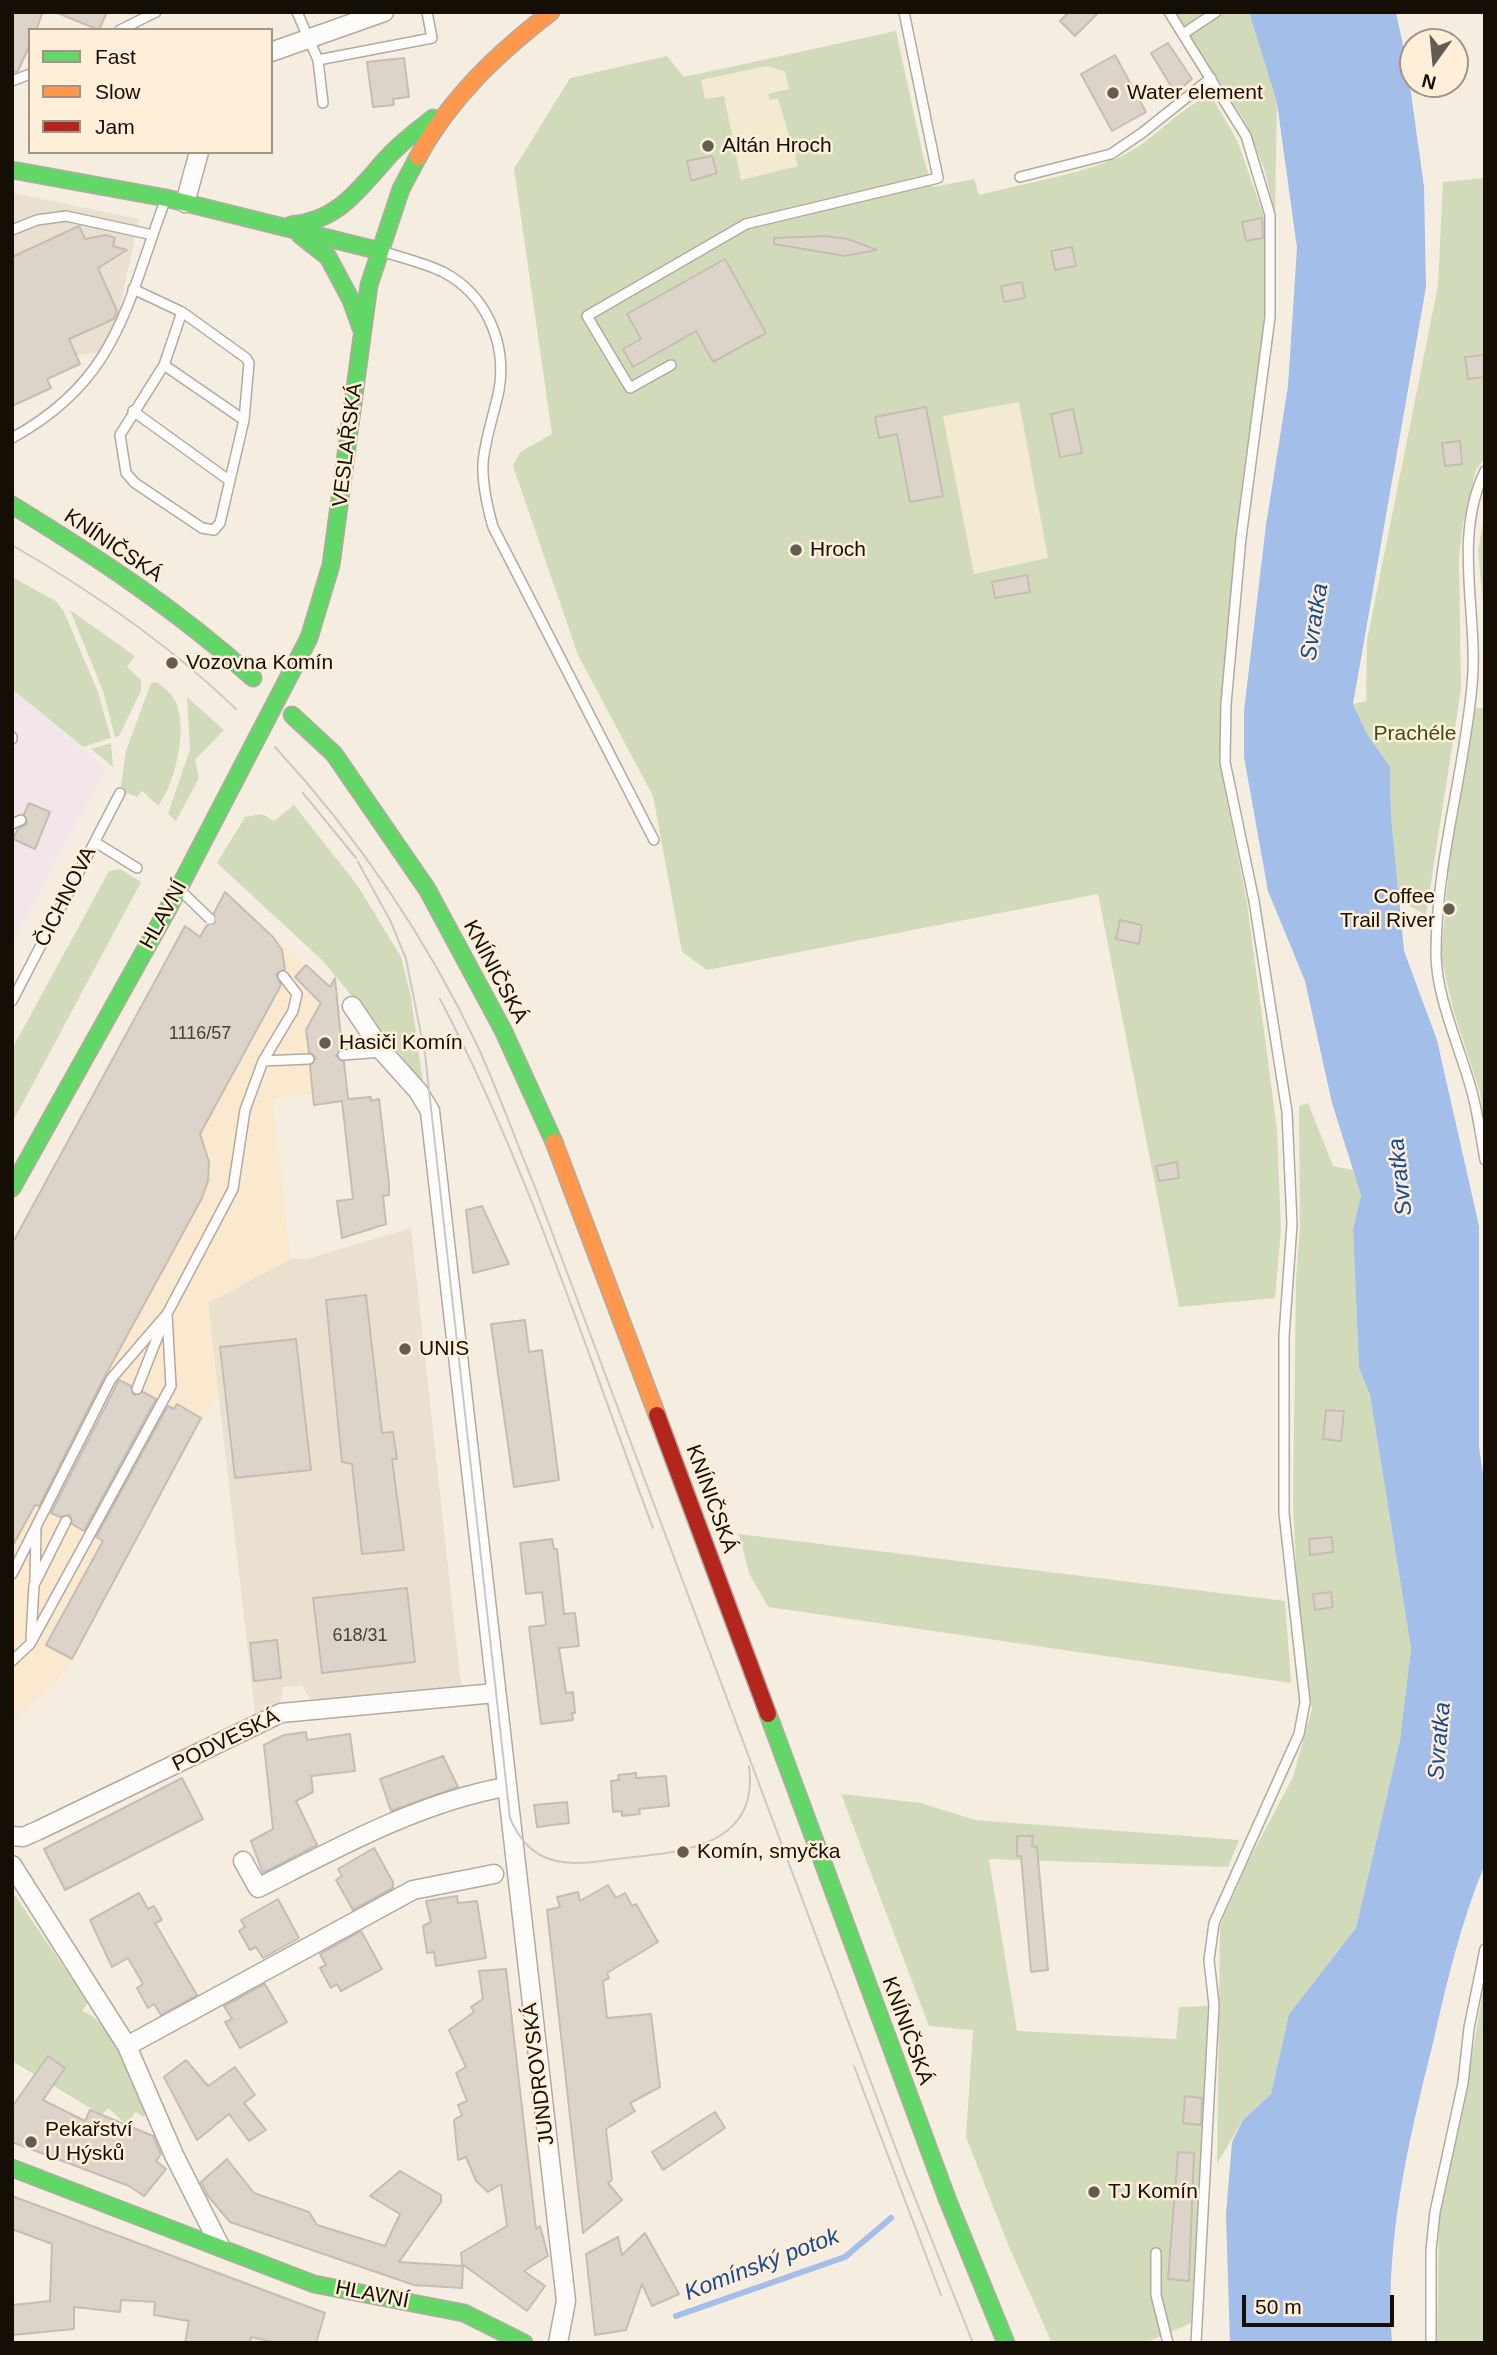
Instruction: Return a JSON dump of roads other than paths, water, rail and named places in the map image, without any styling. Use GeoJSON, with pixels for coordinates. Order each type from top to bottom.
{"type":"FeatureCollection","features":[{"type":"Feature","properties":{"kind":"street"},"geometry":{"type":"LineString","coordinates":[[273,51],[384,12]]}},
{"type":"Feature","properties":{"kind":"street","name":"VESLAŘSKÁ"},"geometry":{"type":"LineString","coordinates":[[309,638],[331,565],[369,285],[413,164],[456,100],[506,47],[551,12]]}},
{"type":"Feature","properties":{"kind":"street"},"geometry":{"type":"LineString","coordinates":[[268,224],[310,224],[333,215],[358,192],[398,145],[456,100]]}},
{"type":"Feature","properties":{"kind":"street"},"geometry":{"type":"LineString","coordinates":[[185,203],[198,154]]}},
{"type":"Feature","properties":{"kind":"street"},"geometry":{"type":"LineString","coordinates":[[12,170],[166,198],[380,251]]}},
{"type":"Feature","properties":{"kind":"street"},"geometry":{"type":"LineString","coordinates":[[294,230],[328,257],[351,300],[363,334]]}},
{"type":"Feature","properties":{"kind":"street","name":"KNÍNIČSKÁ"},"geometry":{"type":"LineString","coordinates":[[12,505],[91,552],[219,646],[253,678]]}},
{"type":"Feature","properties":{"kind":"street","name":"HLAVNÍ"},"geometry":{"type":"LineString","coordinates":[[12,1188],[179,889],[309,638]]}},
{"type":"Feature","properties":{"kind":"street","name":"KNÍNIČSKÁ"},"geometry":{"type":"LineString","coordinates":[[292,715],[334,754],[428,889],[503,1030],[570,1179],[948,2201],[1006,2343]]}},
{"type":"Feature","properties":{"kind":"street"},"geometry":{"type":"LineString","coordinates":[[352,1006],[383,1052]]}},
{"type":"Feature","properties":{"kind":"street","name":"JUNDROVSKÁ"},"geometry":{"type":"LineString","coordinates":[[383,1052],[418,1091],[430,1111],[506,1796],[566,2301],[558,2343]]}},
{"type":"Feature","properties":{"kind":"street","name":"PODVESKÁ"},"geometry":{"type":"LineString","coordinates":[[12,1836],[23,1837],[39,1830],[281,1713],[495,1693]]}},
{"type":"Feature","properties":{"kind":"street"},"geometry":{"type":"LineString","coordinates":[[243,1861],[258,1888],[360,1836],[480,1791],[506,1796]]}},
{"type":"Feature","properties":{"kind":"street"},"geometry":{"type":"LineString","coordinates":[[12,1865],[127,2046],[174,2155],[220,2246]]}},
{"type":"Feature","properties":{"kind":"street"},"geometry":{"type":"LineString","coordinates":[[127,2046],[413,1890],[495,1874]]}},
{"type":"Feature","properties":{"kind":"street","name":"HLAVNÍ"},"geometry":{"type":"LineString","coordinates":[[12,2168],[314,2284],[464,2313],[524,2343]]}},
{"type":"Feature","properties":{"kind":"lane"},"geometry":{"type":"LineString","coordinates":[[124,28],[156,12]]}},
{"type":"Feature","properties":{"kind":"lane"},"geometry":{"type":"LineString","coordinates":[[297,12],[318,60],[323,103]]}},
{"type":"Feature","properties":{"kind":"lane"},"geometry":{"type":"LineString","coordinates":[[318,60],[432,38],[427,12]]}},
{"type":"Feature","properties":{"kind":"lane"},"geometry":{"type":"LineString","coordinates":[[671,365],[630,388],[587,316],[746,224],[938,178],[904,12]]}},
{"type":"Feature","properties":{"kind":"lane"},"geometry":{"type":"LineString","coordinates":[[1169,12],[1246,136],[1270,215],[1270,317],[1240,551],[1226,704],[1226,762],[1254,901],[1287,1112],[1292,1224],[1284,1336],[1284,1513],[1306,1702],[1294,1744],[1214,1923],[1209,1960],[1214,2005],[1196,2343]]}},
{"type":"Feature","properties":{"kind":"lane"},"geometry":{"type":"LineString","coordinates":[[1183,34],[1216,12]]}},
{"type":"Feature","properties":{"kind":"lane"},"geometry":{"type":"LineString","coordinates":[[1020,177],[1111,153],[1142,134],[1211,78]]}},
{"type":"Feature","properties":{"kind":"lane"},"geometry":{"type":"LineString","coordinates":[[12,438],[40,423],[70,399],[94,373],[118,331],[166,198]]}},
{"type":"Feature","properties":{"kind":"lane"},"geometry":{"type":"LineString","coordinates":[[12,230],[37,220],[66,216],[153,235]]}},
{"type":"Feature","properties":{"kind":"lane"},"geometry":{"type":"LineString","coordinates":[[380,251],[444,272],[471,291],[494,327],[501,355],[499,388],[487,434],[483,466],[485,499],[493,527],[654,839]]}},
{"type":"Feature","properties":{"kind":"lane"},"geometry":{"type":"LineString","coordinates":[[133,289],[182,312],[246,358],[249,372],[244,420],[220,523],[214,530],[208,531],[135,482],[126,473],[120,443],[123,427],[164,365],[182,312]]}},
{"type":"Feature","properties":{"kind":"lane"},"geometry":{"type":"LineString","coordinates":[[164,365],[244,420]]}},
{"type":"Feature","properties":{"kind":"lane"},"geometry":{"type":"LineString","coordinates":[[133,411],[230,481]]}},
{"type":"Feature","properties":{"kind":"lane"},"geometry":{"type":"LineString","coordinates":[[1485,471],[1468,530],[1474,649],[1472,687],[1447,835],[1436,956],[1446,1004],[1473,1094],[1485,1160]]}},
{"type":"Feature","properties":{"kind":"lane","name":"ČICHNOVA"},"geometry":{"type":"LineString","coordinates":[[12,1001],[120,793]]}},
{"type":"Feature","properties":{"kind":"lane"},"geometry":{"type":"LineString","coordinates":[[95,842],[137,868]]}},
{"type":"Feature","properties":{"kind":"lane"},"geometry":{"type":"LineString","coordinates":[[179,889],[210,919]]}},
{"type":"Feature","properties":{"kind":"lane"},"geometry":{"type":"LineString","coordinates":[[137,1390],[166,1314],[233,1189],[246,1110],[263,1061],[293,1011],[297,995],[283,976]]}},
{"type":"Feature","properties":{"kind":"lane"},"geometry":{"type":"LineString","coordinates":[[343,1055],[383,1052]]}},
{"type":"Feature","properties":{"kind":"lane"},"geometry":{"type":"LineString","coordinates":[[263,1061],[309,1059]]}},
{"type":"Feature","properties":{"kind":"lane"},"geometry":{"type":"LineString","coordinates":[[12,1574],[111,1380],[166,1314]]}},
{"type":"Feature","properties":{"kind":"lane"},"geometry":{"type":"LineString","coordinates":[[12,1661],[30,1644],[171,1386],[166,1314]]}},
{"type":"Feature","properties":{"kind":"lane"},"geometry":{"type":"LineString","coordinates":[[34,1586],[66,1521]]}},
{"type":"Feature","properties":{"kind":"lane"},"geometry":{"type":"LineString","coordinates":[[30,1644],[36,1528]]}},
{"type":"Feature","properties":{"kind":"lane"},"geometry":{"type":"LineString","coordinates":[[1431,2343],[1431,2250],[1435,2212],[1463,2083],[1469,2028],[1485,1949]]}},
{"type":"Feature","properties":{"kind":"lane"},"geometry":{"type":"LineString","coordinates":[[1156,2253],[1156,2295],[1168,2343]]}},
{"type":"Feature","properties":{"kind":"water","name":"Svratka"},"geometry":{"type":"Polygon","coordinates":[[[1249,12],[1396,12],[1399,28],[1399,98],[1412,98],[1424,187],[1426,287],[1353,704],[1367,734],[1390,767],[1391,816],[1404,951],[1437,1040],[1479,1226],[1479,1447],[1485,1489],[1485,1864],[1455,1952],[1407,2154],[1395,2230],[1390,2306],[1392,2343],[1230,2343],[1226,2214],[1232,2142],[1243,2120],[1271,2094],[1289,2014],[1356,1928],[1400,1740],[1411,1648],[1370,1395],[1359,1368],[1353,1229],[1361,1195],[1332,1103],[1305,981],[1268,891],[1244,757],[1244,711],[1266,525],[1288,386],[1297,248],[1277,103],[1249,12]]]}},
{"type":"Feature","properties":{"kind":"waterway","name":"Komínský potok"},"geometry":{"type":"LineString","coordinates":[[676,2316],[845,2257],[891,2218]]}},
{"type":"Feature","properties":{"kind":"tram line"},"geometry":{"type":"LineString","coordinates":[[12,545],[129,620],[184,663],[236,709]]}},
{"type":"Feature","properties":{"kind":"tram line"},"geometry":{"type":"LineString","coordinates":[[275,747],[335,817],[389,890],[459,1008],[494,1083],[905,2173],[973,2343]]}},
{"type":"Feature","properties":{"kind":"tram line"},"geometry":{"type":"LineString","coordinates":[[303,793],[356,858]]}},
{"type":"Feature","properties":{"kind":"tram line"},"geometry":{"type":"LineString","coordinates":[[358,862],[391,922],[406,959],[425,1054],[510,1818],[518,1834],[530,1848],[540,1855],[560,1862],[593,1862],[670,1852],[712,1840],[730,1829],[742,1813],[749,1793],[749,1766]]}},
{"type":"Feature","properties":{"kind":"tram line"},"geometry":{"type":"LineString","coordinates":[[440,999],[472,1063],[528,1194],[653,1528]]}},
{"type":"Feature","properties":{"kind":"tram line"},"geometry":{"type":"LineString","coordinates":[[854,2066],[941,2295]]}},
{"type":"Feature","properties":{"kind":"place","name":"Water element"},"geometry":{"type":"Point","coordinates":[1113,93]}},
{"type":"Feature","properties":{"kind":"place","name":"Altán Hroch"},"geometry":{"type":"Point","coordinates":[708,146]}},
{"type":"Feature","properties":{"kind":"place","name":"Hroch"},"geometry":{"type":"Point","coordinates":[796,550]}},
{"type":"Feature","properties":{"kind":"place","name":"Vozovna Komín"},"geometry":{"type":"Point","coordinates":[172,663]}},
{"type":"Feature","properties":{"kind":"place","name":"Coffee Trail River"},"geometry":{"type":"Point","coordinates":[1449,909]}},
{"type":"Feature","properties":{"kind":"place","name":"Hasiči Komín"},"geometry":{"type":"Point","coordinates":[325,1043]}},
{"type":"Feature","properties":{"kind":"place","name":"UNIS"},"geometry":{"type":"Point","coordinates":[405,1349]}},
{"type":"Feature","properties":{"kind":"place","name":"Komín, smyčka"},"geometry":{"type":"Point","coordinates":[683,1852]}},
{"type":"Feature","properties":{"kind":"place","name":"Pekařství U Hýsků"},"geometry":{"type":"Point","coordinates":[31,2142]}},
{"type":"Feature","properties":{"kind":"place","name":"TJ Komín"},"geometry":{"type":"Point","coordinates":[1094,2192]}},
{"type":"Feature","properties":{"kind":"park label","name":"Prachéle"},"geometry":{"type":"Point","coordinates":[1415,734]}}]}
